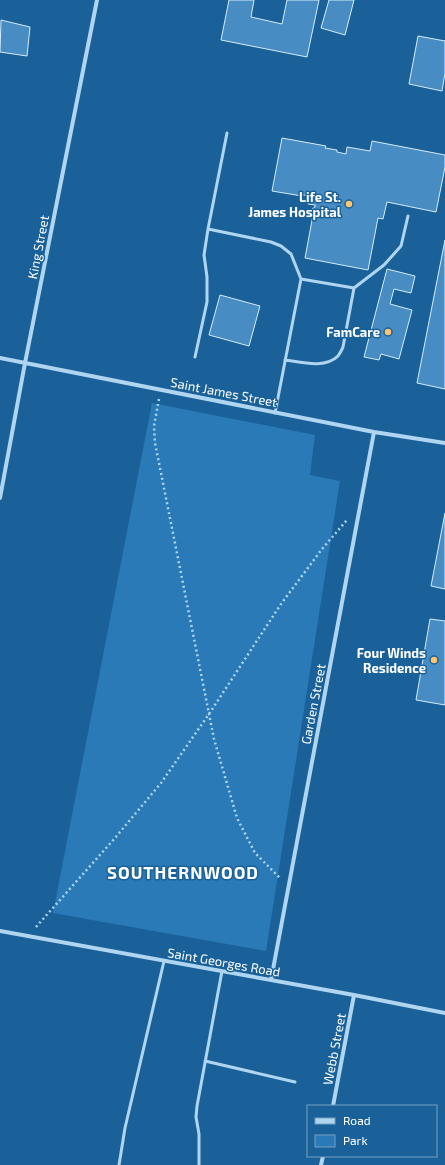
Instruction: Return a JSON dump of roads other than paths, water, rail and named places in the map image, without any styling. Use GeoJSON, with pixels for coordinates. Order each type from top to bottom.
{"type":"FeatureCollection","features":[{"type":"Feature","properties":{"kind":"street","name":"King Street"},"geometry":{"type":"LineString","coordinates":[[0,498],[25,363],[97,0]]}},
{"type":"Feature","properties":{"kind":"street","name":"Saint James Street"},"geometry":{"type":"LineString","coordinates":[[0,358],[374,432],[445,443]]}},
{"type":"Feature","properties":{"kind":"street","name":"Garden Street"},"geometry":{"type":"LineString","coordinates":[[271,980],[374,432]]}},
{"type":"Feature","properties":{"kind":"street","name":"Saint Georges Road"},"geometry":{"type":"LineString","coordinates":[[0,931],[354,995],[445,1013]]}},
{"type":"Feature","properties":{"kind":"street","name":"Webb Street"},"geometry":{"type":"LineString","coordinates":[[333,1105],[354,995]]}},
{"type":"Feature","properties":{"kind":"lane"},"geometry":{"type":"LineString","coordinates":[[195,357],[206,302],[207,277],[204,255],[227,133]]}},
{"type":"Feature","properties":{"kind":"lane"},"geometry":{"type":"LineString","coordinates":[[285,360],[317,364],[330,361],[338,356],[343,347],[354,288],[384,265],[401,246],[408,216]]}},
{"type":"Feature","properties":{"kind":"lane"},"geometry":{"type":"LineString","coordinates":[[208,229],[271,242],[281,246],[291,254],[301,279],[275,412]]}},
{"type":"Feature","properties":{"kind":"lane"},"geometry":{"type":"LineString","coordinates":[[301,279],[354,288]]}},
{"type":"Feature","properties":{"kind":"lane"},"geometry":{"type":"LineString","coordinates":[[119,1165],[125,1128],[164,961]]}},
{"type":"Feature","properties":{"kind":"lane"},"geometry":{"type":"LineString","coordinates":[[199,1165],[199,1134],[196,1117],[222,971]]}},
{"type":"Feature","properties":{"kind":"lane"},"geometry":{"type":"LineString","coordinates":[[205,1061],[296,1082]]}},
{"type":"Feature","properties":{"kind":"place","name":"Life St. James Hospital"},"geometry":{"type":"Point","coordinates":[349,204]}},
{"type":"Feature","properties":{"kind":"place","name":"FamCare"},"geometry":{"type":"Point","coordinates":[388,332]}},
{"type":"Feature","properties":{"kind":"place","name":"Four Winds Residence"},"geometry":{"type":"Point","coordinates":[434,660]}},
{"type":"Feature","properties":{"kind":"district","name":"SOUTHERNWOOD"},"geometry":{"type":"Point","coordinates":[183,872]}}]}
